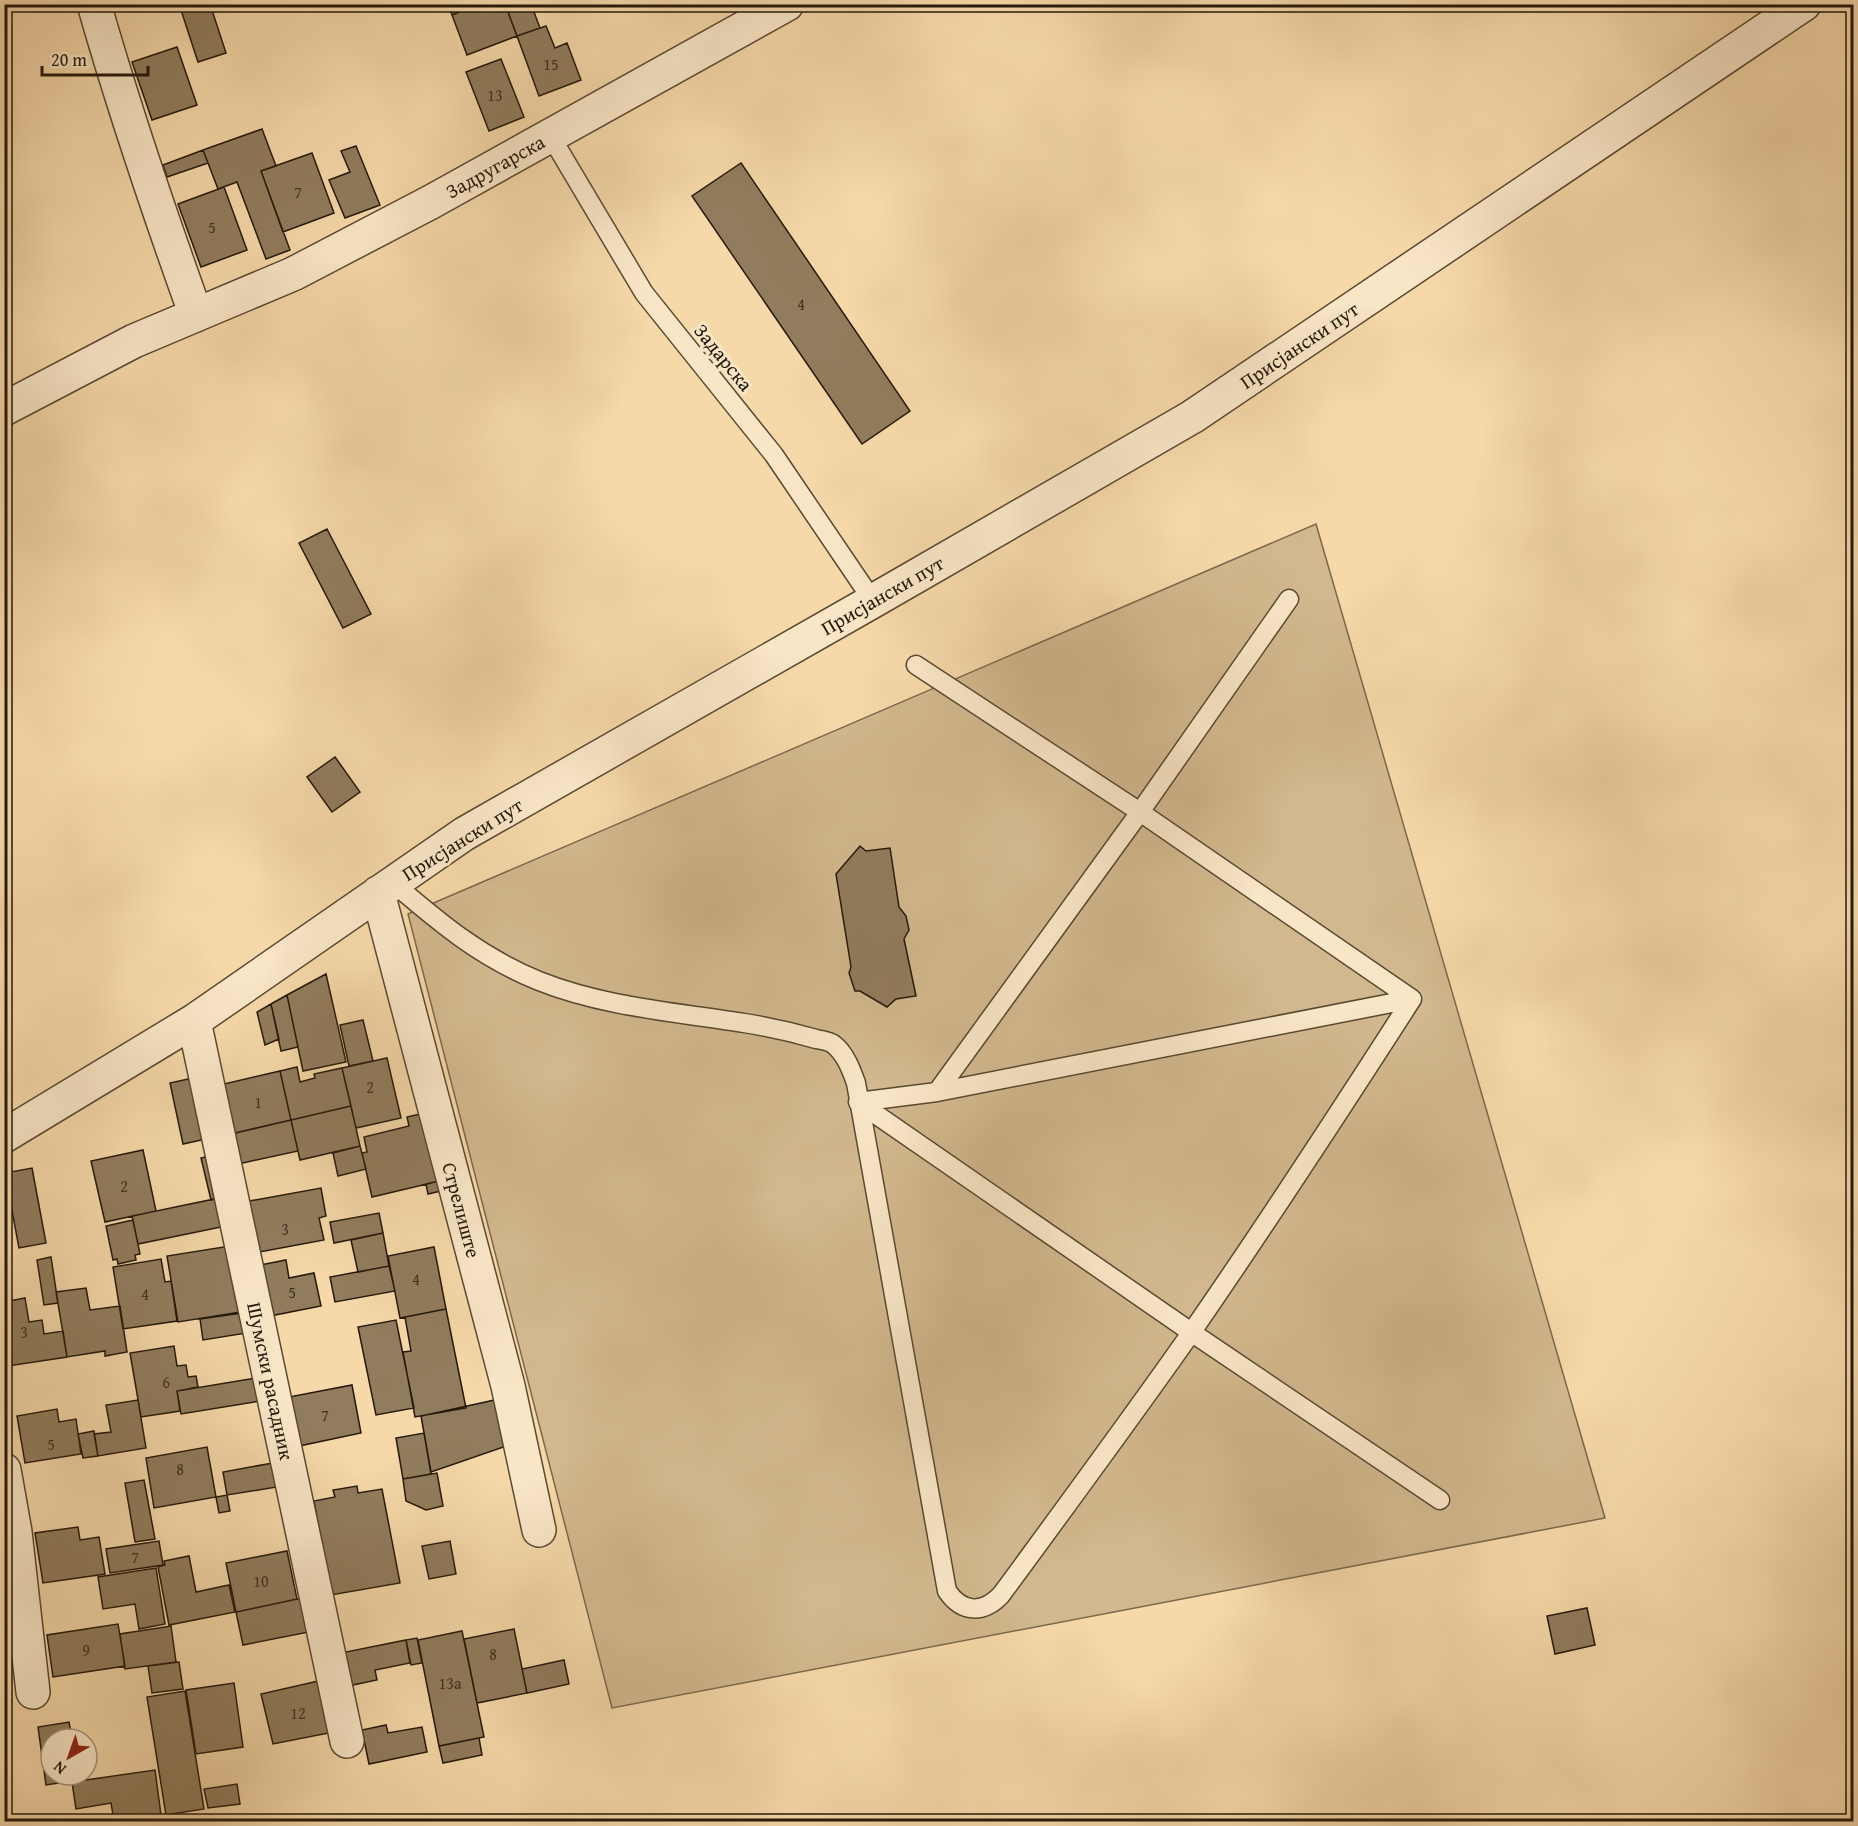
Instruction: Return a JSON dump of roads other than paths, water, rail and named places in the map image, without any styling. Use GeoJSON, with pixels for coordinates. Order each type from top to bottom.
{"type":"FeatureCollection","features":[{"type":"Feature","properties":{"kind":"street"},"geometry":{"type":"LineString","coordinates":[[94,4],[121,98],[196,315]]}},
{"type":"Feature","properties":{"kind":"street","name":"Задругарска"},"geometry":{"type":"LineString","coordinates":[[4,409],[134,341],[304,268],[431,202],[787,4]]}},
{"type":"Feature","properties":{"kind":"street","name":"Присјански пут"},"geometry":{"type":"LineString","coordinates":[[4,1136],[194,1021],[464,834],[1192,417],[1804,4]]}},
{"type":"Feature","properties":{"kind":"street","name":"Стрелиште"},"geometry":{"type":"LineString","coordinates":[[385,887],[508,1386],[540,1530]]}},
{"type":"Feature","properties":{"kind":"street","name":"Шумски расадник"},"geometry":{"type":"LineString","coordinates":[[194,1021],[347,1741]]}},
{"type":"Feature","properties":{"kind":"street"},"geometry":{"type":"LineString","coordinates":[[4,1470],[15,1532],[33,1692]]}},
{"type":"Feature","properties":{"kind":"lane","name":"Задарска"},"geometry":{"type":"LineString","coordinates":[[550,135],[644,293],[774,455],[873,601]]}},
{"type":"Feature","properties":{"kind":"lane"},"geometry":{"type":"LineString","coordinates":[[937,1092],[1140,812],[1289,599]]}},
{"type":"Feature","properties":{"kind":"lane"},"geometry":{"type":"LineString","coordinates":[[916,665],[1140,812],[1412,999]]}},
{"type":"Feature","properties":{"kind":"lane"},"geometry":{"type":"LineString","coordinates":[[385,887],[477,950],[507,967],[573,993],[607,1001],[784,1029],[832,1044],[849,1065],[856,1083],[947,1591],[953,1600],[975,1609],[985,1607],[1001,1595],[1191,1332],[1304,1167],[1412,999]]}},
{"type":"Feature","properties":{"kind":"lane"},"geometry":{"type":"LineString","coordinates":[[858,1102],[937,1092],[1412,999]]}},
{"type":"Feature","properties":{"kind":"lane"},"geometry":{"type":"LineString","coordinates":[[858,1102],[1191,1332],[1440,1500]]}}]}
